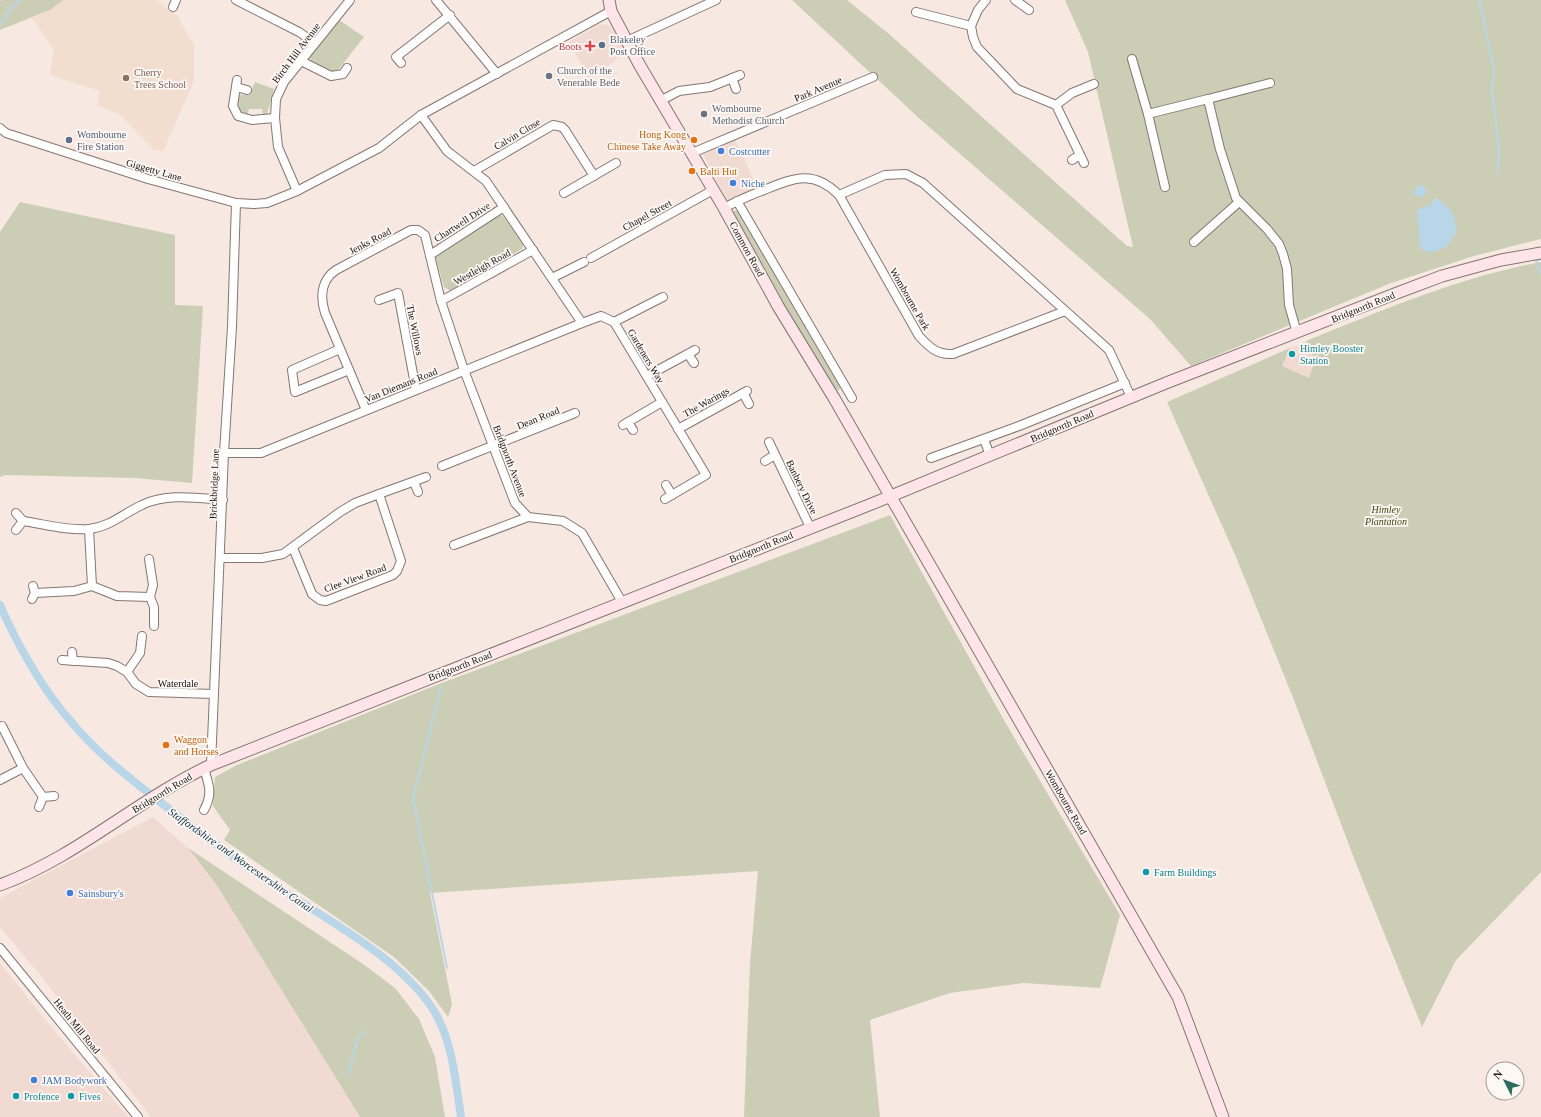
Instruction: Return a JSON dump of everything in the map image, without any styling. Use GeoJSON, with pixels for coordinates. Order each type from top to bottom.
{"type":"FeatureCollection","features":[{"type":"Feature","properties":{"kind":"main road","name":"Common Road"},"geometry":{"type":"LineString","coordinates":[[610,5],[627,41],[660,101],[724,208],[778,306],[834,398],[889,496]]}},
{"type":"Feature","properties":{"kind":"main road","name":"Bridgnorth Road"},"geometry":{"type":"LineString","coordinates":[[0,885],[46,864],[161,791],[208,767],[990,456],[1132,397],[1442,276],[1501,260],[1541,253]]}},
{"type":"Feature","properties":{"kind":"main road","name":"Wombourne Road"},"geometry":{"type":"LineString","coordinates":[[889,496],[1178,997],[1223,1117]]}},
{"type":"Feature","properties":{"kind":"street"},"geometry":{"type":"LineString","coordinates":[[236,0],[299,32],[315,43]]}},
{"type":"Feature","properties":{"kind":"street","name":"Birch Hill Avenue"},"geometry":{"type":"LineString","coordinates":[[297,192],[278,147],[275,105],[278,93],[301,61],[350,0]]}},
{"type":"Feature","properties":{"kind":"street"},"geometry":{"type":"LineString","coordinates":[[436,0],[450,15],[496,74]]}},
{"type":"Feature","properties":{"kind":"street"},"geometry":{"type":"LineString","coordinates":[[627,41],[716,0]]}},
{"type":"Feature","properties":{"kind":"street"},"geometry":{"type":"LineString","coordinates":[[986,0],[978,10],[971,26],[973,37],[978,48],[1008,82],[1023,93],[1056,105],[1084,163]]}},
{"type":"Feature","properties":{"kind":"street"},"geometry":{"type":"LineString","coordinates":[[1015,0],[1027,6]]}},
{"type":"Feature","properties":{"kind":"street","name":"Giggetty Lane"},"geometry":{"type":"LineString","coordinates":[[0,128],[6,133],[148,179],[236,203],[254,204],[267,202],[297,192],[379,148],[421,115],[496,74],[610,5]]}},
{"type":"Feature","properties":{"kind":"street"},"geometry":{"type":"LineString","coordinates":[[916,12],[971,26]]}},
{"type":"Feature","properties":{"kind":"street"},"geometry":{"type":"LineString","coordinates":[[401,63],[396,57],[450,15]]}},
{"type":"Feature","properties":{"kind":"street"},"geometry":{"type":"LineString","coordinates":[[1132,59],[1148,114],[1165,187]]}},
{"type":"Feature","properties":{"kind":"street"},"geometry":{"type":"LineString","coordinates":[[301,61],[331,76],[343,74],[347,68]]}},
{"type":"Feature","properties":{"kind":"street","name":"Park Avenue"},"geometry":{"type":"LineString","coordinates":[[692,153],[869,78],[860,72]]}},
{"type":"Feature","properties":{"kind":"street"},"geometry":{"type":"LineString","coordinates":[[660,101],[679,91],[710,87],[740,75]]}},
{"type":"Feature","properties":{"kind":"street"},"geometry":{"type":"LineString","coordinates":[[732,78],[736,89]]}},
{"type":"Feature","properties":{"kind":"street"},"geometry":{"type":"LineString","coordinates":[[1148,114],[1270,83]]}},
{"type":"Feature","properties":{"kind":"street"},"geometry":{"type":"LineString","coordinates":[[247,90],[236,84],[232,106],[238,116],[252,120],[275,118]]}},
{"type":"Feature","properties":{"kind":"street"},"geometry":{"type":"LineString","coordinates":[[1056,105],[1061,99],[1094,84]]}},
{"type":"Feature","properties":{"kind":"street"},"geometry":{"type":"LineString","coordinates":[[1208,99],[1231,185],[1236,198],[1267,229],[1281,249],[1287,269],[1289,305],[1297,333]]}},
{"type":"Feature","properties":{"kind":"street"},"geometry":{"type":"LineString","coordinates":[[421,115],[447,151],[486,181],[582,323],[601,316],[614,322],[663,297]]}},
{"type":"Feature","properties":{"kind":"street","name":"Calvin Close"},"geometry":{"type":"LineString","coordinates":[[474,171],[552,125],[562,127],[565,130],[594,176]]}},
{"type":"Feature","properties":{"kind":"street"},"geometry":{"type":"LineString","coordinates":[[1072,160],[1080,155]]}},
{"type":"Feature","properties":{"kind":"street"},"geometry":{"type":"LineString","coordinates":[[564,193],[616,163]]}},
{"type":"Feature","properties":{"kind":"street"},"geometry":{"type":"LineString","coordinates":[[838,196],[885,175],[906,174],[923,182],[1109,350],[1132,397]]}},
{"type":"Feature","properties":{"kind":"street","name":"Wombourne Park"},"geometry":{"type":"LineString","coordinates":[[724,208],[737,201],[800,177],[824,183],[838,196],[919,336],[936,352],[953,354],[1065,311]]}},
{"type":"Feature","properties":{"kind":"street","name":"Chapel Street"},"geometry":{"type":"LineString","coordinates":[[552,278],[588,260],[713,190]]}},
{"type":"Feature","properties":{"kind":"street","name":"Common Road"},"geometry":{"type":"LineString","coordinates":[[737,201],[797,301],[852,398]]}},
{"type":"Feature","properties":{"kind":"street"},"geometry":{"type":"LineString","coordinates":[[1194,242],[1240,202]]}},
{"type":"Feature","properties":{"kind":"street","name":"Brickbridge Lane"},"geometry":{"type":"LineString","coordinates":[[204,810],[209,800],[210,788],[208,767],[214,694],[221,558],[224,453],[232,327],[236,203]]}},
{"type":"Feature","properties":{"kind":"street","name":"Chartwell Drive"},"geometry":{"type":"LineString","coordinates":[[430,255],[504,207]]}},
{"type":"Feature","properties":{"kind":"street","name":"Jenks Road"},"geometry":{"type":"LineString","coordinates":[[366,410],[322,303],[324,284],[331,273],[411,230],[418,230],[425,236],[441,301],[464,370]]}},
{"type":"Feature","properties":{"kind":"street","name":"Westleigh Road"},"geometry":{"type":"LineString","coordinates":[[441,301],[534,250]]}},
{"type":"Feature","properties":{"kind":"street","name":"The Willows"},"geometry":{"type":"LineString","coordinates":[[379,300],[398,293],[416,390]]}},
{"type":"Feature","properties":{"kind":"street","name":"Gardeners Way"},"geometry":{"type":"LineString","coordinates":[[614,322],[706,475],[668,497],[666,485]]}},
{"type":"Feature","properties":{"kind":"street","name":"Van Diemans Road"},"geometry":{"type":"LineString","coordinates":[[224,453],[261,453],[582,323]]}},
{"type":"Feature","properties":{"kind":"street"},"geometry":{"type":"LineString","coordinates":[[340,349],[292,370],[295,392],[349,370]]}},
{"type":"Feature","properties":{"kind":"street"},"geometry":{"type":"LineString","coordinates":[[647,376],[692,352],[694,363]]}},
{"type":"Feature","properties":{"kind":"street","name":"Bridgnorth Avenue"},"geometry":{"type":"LineString","coordinates":[[464,370],[515,503],[528,517]]}},
{"type":"Feature","properties":{"kind":"street"},"geometry":{"type":"LineString","coordinates":[[931,458],[984,439],[1125,383]]}},
{"type":"Feature","properties":{"kind":"street"},"geometry":{"type":"LineString","coordinates":[[834,398],[847,390]]}},
{"type":"Feature","properties":{"kind":"street","name":"The Warings"},"geometry":{"type":"LineString","coordinates":[[678,429],[745,392],[749,404]]}},
{"type":"Feature","properties":{"kind":"street"},"geometry":{"type":"LineString","coordinates":[[633,430],[625,424],[662,402]]}},
{"type":"Feature","properties":{"kind":"street","name":"Dean Road"},"geometry":{"type":"LineString","coordinates":[[442,466],[575,414]]}},
{"type":"Feature","properties":{"kind":"street"},"geometry":{"type":"LineString","coordinates":[[984,439],[990,456]]}},
{"type":"Feature","properties":{"kind":"street","name":"Banbery Drive"},"geometry":{"type":"LineString","coordinates":[[769,442],[810,527]]}},
{"type":"Feature","properties":{"kind":"street","name":"Banbery Drive"},"geometry":{"type":"LineString","coordinates":[[765,461],[775,455]]}},
{"type":"Feature","properties":{"kind":"street"},"geometry":{"type":"LineString","coordinates":[[221,558],[272,557],[283,554],[340,512],[355,503],[426,477]]}},
{"type":"Feature","properties":{"kind":"street"},"geometry":{"type":"LineString","coordinates":[[414,482],[418,492]]}},
{"type":"Feature","properties":{"kind":"street","name":"Clee View Road"},"geometry":{"type":"LineString","coordinates":[[293,548],[312,594],[320,600],[326,601],[393,575],[399,566],[400,556],[380,494]]}},
{"type":"Feature","properties":{"kind":"street"},"geometry":{"type":"LineString","coordinates":[[16,512],[22,521],[89,529],[111,523],[142,504],[158,499],[181,498],[223,500]]}},
{"type":"Feature","properties":{"kind":"street"},"geometry":{"type":"LineString","coordinates":[[454,545],[528,517],[563,521],[582,533],[622,602]]}},
{"type":"Feature","properties":{"kind":"street"},"geometry":{"type":"LineString","coordinates":[[16,530],[22,521]]}},
{"type":"Feature","properties":{"kind":"street"},"geometry":{"type":"LineString","coordinates":[[89,529],[92,586]]}},
{"type":"Feature","properties":{"kind":"street"},"geometry":{"type":"LineString","coordinates":[[149,559],[153,585],[150,598],[154,607],[154,626]]}},
{"type":"Feature","properties":{"kind":"street"},"geometry":{"type":"LineString","coordinates":[[34,592],[74,591],[92,586],[106,593],[122,597],[150,598]]}},
{"type":"Feature","properties":{"kind":"street"},"geometry":{"type":"LineString","coordinates":[[127,672],[145,646],[142,636]]}},
{"type":"Feature","properties":{"kind":"street"},"geometry":{"type":"LineString","coordinates":[[72,652],[73,661]]}},
{"type":"Feature","properties":{"kind":"street","name":"Waterdale"},"geometry":{"type":"LineString","coordinates":[[62,660],[108,663],[127,672],[136,684],[149,692],[214,694]]}},
{"type":"Feature","properties":{"kind":"street"},"geometry":{"type":"LineString","coordinates":[[2,726],[23,768],[43,797]]}},
{"type":"Feature","properties":{"kind":"street"},"geometry":{"type":"LineString","coordinates":[[0,780],[23,768]]}},
{"type":"Feature","properties":{"kind":"street"},"geometry":{"type":"LineString","coordinates":[[43,797],[54,796]]}},
{"type":"Feature","properties":{"kind":"street"},"geometry":{"type":"LineString","coordinates":[[39,807],[43,797]]}},
{"type":"Feature","properties":{"kind":"street","name":"Heath Mill Road"},"geometry":{"type":"LineString","coordinates":[[0,948],[138,1117]]}},
{"type":"Feature","properties":{"kind":"shaded area","name":"Cherry Trees School"},"geometry":{"type":"Polygon","coordinates":[[[63,0],[156,0],[177,16],[194,45],[194,81],[163,151],[153,149],[119,114],[97,105],[100,91],[50,75],[54,50],[32,18],[50,10],[63,0]]]}},
{"type":"Feature","properties":{"kind":"shaded area"},"geometry":{"type":"Polygon","coordinates":[[[600,24],[607,25],[612,29],[627,53],[589,78],[569,42],[600,24]]]}},
{"type":"Feature","properties":{"kind":"shaded area"},"geometry":{"type":"Polygon","coordinates":[[[735,139],[758,189],[727,200],[703,154],[735,139]]]}},
{"type":"Feature","properties":{"kind":"shaded area"},"geometry":{"type":"Polygon","coordinates":[[[1306,341],[1315,360],[1309,378],[1282,366],[1290,348],[1306,341]]]}},
{"type":"Feature","properties":{"kind":"shaded area"},"geometry":{"type":"Polygon","coordinates":[[[153,817],[188,848],[216,884],[360,1117],[151,1117],[41,976],[0,927],[0,898],[153,817]]]}},
{"type":"Feature","properties":{"kind":"shaded area"},"geometry":{"type":"Polygon","coordinates":[[[0,963],[47,1022],[128,1117],[0,1117],[0,963]]]}},
{"type":"Feature","properties":{"kind":"green space"},"geometry":{"type":"Polygon","coordinates":[[[63,0],[50,10],[0,30],[0,1],[63,0]]]}},
{"type":"Feature","properties":{"kind":"green space"},"geometry":{"type":"Polygon","coordinates":[[[792,0],[847,0],[889,34],[1127,246],[1133,247],[1088,52],[1065,0],[1541,0],[1541,239],[1474,256],[1391,283],[1191,366],[1150,319],[920,119],[792,0]]]}},
{"type":"Feature","properties":{"kind":"green space"},"geometry":{"type":"Polygon","coordinates":[[[339,20],[364,37],[338,70],[333,73],[311,62],[310,57],[339,20]]]}},
{"type":"Feature","properties":{"kind":"green space"},"geometry":{"type":"Polygon","coordinates":[[[255,82],[274,89],[267,114],[263,114],[262,109],[249,109],[248,114],[241,112],[236,105],[239,95],[249,95],[255,82]]]}},
{"type":"Feature","properties":{"kind":"green space"},"geometry":{"type":"Polygon","coordinates":[[[20,202],[175,235],[175,305],[203,306],[192,483],[135,478],[5,475],[0,477],[0,232],[20,202]]]}},
{"type":"Feature","properties":{"kind":"green space"},"geometry":{"type":"Polygon","coordinates":[[[738,210],[841,386],[839,390],[834,390],[732,214],[734,211],[738,210]]]}},
{"type":"Feature","properties":{"kind":"green space"},"geometry":{"type":"Polygon","coordinates":[[[498,215],[503,216],[524,244],[522,249],[451,291],[444,287],[435,256],[498,215]]]}},
{"type":"Feature","properties":{"kind":"green space","name":"Himley Plantation"},"geometry":{"type":"Polygon","coordinates":[[[1541,262],[1541,872],[1456,960],[1422,1027],[1357,866],[1292,695],[1236,557],[1167,402],[1290,348],[1282,366],[1309,378],[1315,360],[1306,341],[1393,306],[1451,285],[1511,268],[1541,262]]]}},
{"type":"Feature","properties":{"kind":"green space"},"geometry":{"type":"Polygon","coordinates":[[[890,515],[1005,722],[1120,915],[1100,988],[1023,983],[950,993],[870,1020],[880,1117],[744,1117],[750,964],[758,871],[430,893],[452,1004],[448,1017],[429,991],[394,957],[224,840],[230,830],[213,806],[215,777],[237,765],[439,684],[890,515]]]}},
{"type":"Feature","properties":{"kind":"green space"},"geometry":{"type":"Polygon","coordinates":[[[188,848],[363,964],[395,988],[419,1019],[435,1057],[445,1117],[360,1117],[216,884],[188,848]]]}},
{"type":"Feature","properties":{"kind":"water"},"geometry":{"type":"Polygon","coordinates":[[[1419,185],[1426,188],[1426,193],[1423,197],[1413,194],[1419,185]]]}},
{"type":"Feature","properties":{"kind":"water"},"geometry":{"type":"Polygon","coordinates":[[[1435,198],[1439,199],[1452,212],[1456,226],[1456,233],[1447,246],[1436,251],[1426,252],[1420,247],[1417,212],[1421,207],[1429,206],[1435,198]]]}},
{"type":"Feature","properties":{"kind":"waterway"},"geometry":{"type":"LineString","coordinates":[[0,25],[11,8],[20,0]]}},
{"type":"Feature","properties":{"kind":"waterway"},"geometry":{"type":"LineString","coordinates":[[1479,0],[1494,69],[1492,91],[1499,148],[1498,174]]}},
{"type":"Feature","properties":{"kind":"waterway"},"geometry":{"type":"LineString","coordinates":[[1541,259],[1536,261],[1541,274]]}},
{"type":"Feature","properties":{"kind":"waterway","name":"Staffordshire and Worcestershire Canal"},"geometry":{"type":"LineString","coordinates":[[0,605],[23,652],[51,697],[83,735],[105,757],[219,847],[277,887],[342,928],[387,960],[424,996],[437,1016],[447,1040],[453,1065],[461,1117]]}},
{"type":"Feature","properties":{"kind":"waterway"},"geometry":{"type":"LineString","coordinates":[[441,687],[413,798],[447,968]]}},
{"type":"Feature","properties":{"kind":"waterway"},"geometry":{"type":"LineString","coordinates":[[348,1074],[359,1036],[368,1031]]}},
{"type":"Feature","properties":{"kind":"place","name":"Blakeley Post Office"},"geometry":{"type":"Point","coordinates":[602,45]}},
{"type":"Feature","properties":{"kind":"place","name":"Boots"},"geometry":{"type":"Point","coordinates":[590,46]}},
{"type":"Feature","properties":{"kind":"place","name":"Church of the Venerable Bede"},"geometry":{"type":"Point","coordinates":[549,76]}},
{"type":"Feature","properties":{"kind":"place","name":"Cherry Trees School"},"geometry":{"type":"Point","coordinates":[126,78]}},
{"type":"Feature","properties":{"kind":"place","name":"Wombourne Methodist Church"},"geometry":{"type":"Point","coordinates":[704,114]}},
{"type":"Feature","properties":{"kind":"place","name":"Wombourne Fire Station"},"geometry":{"type":"Point","coordinates":[69,140]}},
{"type":"Feature","properties":{"kind":"place","name":"Hong Kong Chinese Take Away"},"geometry":{"type":"Point","coordinates":[694,140]}},
{"type":"Feature","properties":{"kind":"place","name":"Costcutter"},"geometry":{"type":"Point","coordinates":[721,151]}},
{"type":"Feature","properties":{"kind":"place","name":"Balti Hut"},"geometry":{"type":"Point","coordinates":[692,171]}},
{"type":"Feature","properties":{"kind":"place","name":"Niche"},"geometry":{"type":"Point","coordinates":[733,183]}},
{"type":"Feature","properties":{"kind":"place","name":"Himley Booster Station"},"geometry":{"type":"Point","coordinates":[1292,354]}},
{"type":"Feature","properties":{"kind":"place","name":"Waggon and Horses"},"geometry":{"type":"Point","coordinates":[166,745]}},
{"type":"Feature","properties":{"kind":"place","name":"Farm Buildings"},"geometry":{"type":"Point","coordinates":[1146,872]}},
{"type":"Feature","properties":{"kind":"place","name":"Sainsbury's"},"geometry":{"type":"Point","coordinates":[70,893]}},
{"type":"Feature","properties":{"kind":"place","name":"JAM Bodywork"},"geometry":{"type":"Point","coordinates":[34,1080]}},
{"type":"Feature","properties":{"kind":"place","name":"Profence"},"geometry":{"type":"Point","coordinates":[16,1096]}},
{"type":"Feature","properties":{"kind":"place","name":"Fives"},"geometry":{"type":"Point","coordinates":[71,1096]}}]}
